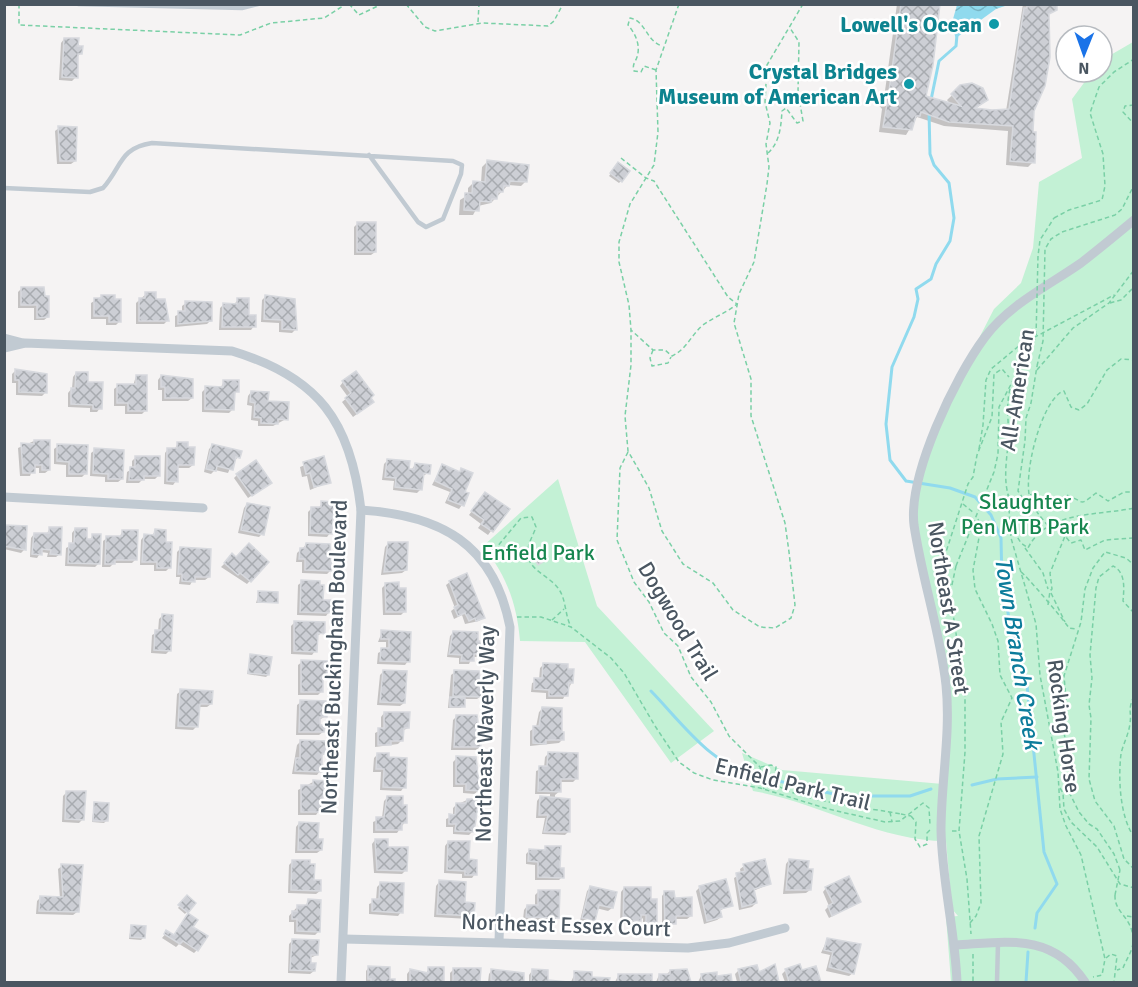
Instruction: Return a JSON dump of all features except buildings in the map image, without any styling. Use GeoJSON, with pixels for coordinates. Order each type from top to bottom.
{"type":"FeatureCollection","features":[{"type":"Feature","properties":{"kind":"street","name":"Northeast A Street"},"geometry":{"type":"LineString","coordinates":[[957,982],[956,945],[943,864],[941,830],[946,687],[914,524],[917,484],[949,400],[985,337],[1013,308],[1080,263],[1134,220]]}},
{"type":"Feature","properties":{"kind":"street","name":"Northeast Buckingham Boulevard"},"geometry":{"type":"LineString","coordinates":[[4,338],[25,343],[232,351],[261,359],[287,371],[314,394],[334,418],[348,444],[358,481],[361,510],[341,982]]}},
{"type":"Feature","properties":{"kind":"street","name":"Northeast Buckingham Boulevard"},"geometry":{"type":"LineString","coordinates":[[4,348],[25,343]]}},
{"type":"Feature","properties":{"kind":"street"},"geometry":{"type":"LineString","coordinates":[[4,497],[203,508]]}},
{"type":"Feature","properties":{"kind":"street","name":"Northeast Waverly Way"},"geometry":{"type":"LineString","coordinates":[[361,510],[418,518],[447,530],[472,550],[493,576],[504,602],[510,630],[499,941]]}},
{"type":"Feature","properties":{"kind":"street","name":"Northeast Essex Court"},"geometry":{"type":"LineString","coordinates":[[344,939],[499,941],[688,948],[729,943],[785,928]]}},
{"type":"Feature","properties":{"kind":"street"},"geometry":{"type":"LineString","coordinates":[[956,945],[998,940],[1042,947],[1068,963],[1088,980]]}},
{"type":"Feature","properties":{"kind":"lane"},"geometry":{"type":"LineString","coordinates":[[78,4],[242,8],[258,4]]}},
{"type":"Feature","properties":{"kind":"lane"},"geometry":{"type":"LineString","coordinates":[[4,188],[90,192],[103,188],[124,154],[137,145],[152,143],[369,155],[453,161],[462,165],[461,174],[443,219],[426,227],[418,222],[369,155]]}},
{"type":"Feature","properties":{"kind":"lane"},"geometry":{"type":"LineString","coordinates":[[997,982],[998,940]]}},
{"type":"Feature","properties":{"kind":"path"},"geometry":{"type":"LineString","coordinates":[[19,4],[19,25],[240,35],[271,22],[324,18],[347,4],[359,15],[382,4]]}},
{"type":"Feature","properties":{"kind":"path"},"geometry":{"type":"LineString","coordinates":[[406,4],[425,27],[435,31],[478,23],[548,26],[554,21],[563,4]]}},
{"type":"Feature","properties":{"kind":"path"},"geometry":{"type":"LineString","coordinates":[[478,23],[479,4]]}},
{"type":"Feature","properties":{"kind":"path"},"geometry":{"type":"LineString","coordinates":[[679,4],[656,70],[658,132],[654,165],[630,204],[619,242],[619,262],[629,305],[631,330],[631,365],[625,416],[628,451],[649,488],[662,531],[683,564],[713,583],[734,610],[760,627],[775,628],[791,618],[795,604],[785,523],[751,416],[751,379],[734,322],[737,304],[754,262],[759,240],[769,167],[767,153],[770,123],[765,102],[767,65],[770,56],[790,28],[802,4]]}},
{"type":"Feature","properties":{"kind":"path"},"geometry":{"type":"LineString","coordinates":[[656,70],[644,66],[637,72],[633,68],[638,50],[636,33],[628,24],[630,18],[639,21],[652,41],[663,46]]}},
{"type":"Feature","properties":{"kind":"path"},"geometry":{"type":"LineString","coordinates":[[767,153],[774,147],[780,131],[782,111],[786,108],[797,123],[803,121],[798,81],[799,42],[790,28]]}},
{"type":"Feature","properties":{"kind":"path"},"geometry":{"type":"LineString","coordinates":[[951,585],[956,566],[994,472],[998,454],[999,407],[1036,337],[1040,240],[1054,218],[1069,210],[1102,200],[1105,186],[1103,154],[1090,113],[1099,87],[1114,72],[1134,59]]}},
{"type":"Feature","properties":{"kind":"path"},"geometry":{"type":"LineString","coordinates":[[1134,105],[1125,106],[1123,112],[1134,124]]}},
{"type":"Feature","properties":{"kind":"path"},"geometry":{"type":"LineString","coordinates":[[621,158],[646,178],[654,181],[728,297],[737,304]]}},
{"type":"Feature","properties":{"kind":"path","name":"All-American"},"geometry":{"type":"LineString","coordinates":[[1031,510],[1018,491],[1026,417],[1031,403],[1043,341],[1045,249],[1051,239],[1062,232],[1115,215],[1122,209],[1134,185]]}},
{"type":"Feature","properties":{"kind":"path"},"geometry":{"type":"LineString","coordinates":[[1109,303],[1134,270]]}},
{"type":"Feature","properties":{"kind":"path"},"geometry":{"type":"LineString","coordinates":[[1037,371],[1073,328],[1109,303],[1121,300],[1134,287]]}},
{"type":"Feature","properties":{"kind":"path"},"geometry":{"type":"LineString","coordinates":[[977,455],[983,426],[986,380],[991,369],[1020,345],[1114,295]]}},
{"type":"Feature","properties":{"kind":"path"},"geometry":{"type":"LineString","coordinates":[[653,350],[650,358],[652,366],[668,363],[672,356],[689,344],[703,325],[726,314],[737,304]]}},
{"type":"Feature","properties":{"kind":"path"},"geometry":{"type":"LineString","coordinates":[[631,330],[653,350],[665,350],[672,356]]}},
{"type":"Feature","properties":{"kind":"path"},"geometry":{"type":"LineString","coordinates":[[1048,526],[1036,512],[1029,497],[1030,471],[1041,417],[1057,393],[1065,391],[1071,407],[1079,410],[1087,404],[1095,386],[1107,370],[1121,359],[1134,360]]}},
{"type":"Feature","properties":{"kind":"path","name":"All-American"},"geometry":{"type":"LineString","coordinates":[[971,936],[967,879],[959,831],[965,752],[965,692],[951,585],[943,575],[943,568],[968,484],[973,477],[977,455],[992,417],[994,375],[1002,369],[1009,377]]}},
{"type":"Feature","properties":{"kind":"path","name":"All-American"},"geometry":{"type":"LineString","coordinates":[[1008,495],[1004,463],[1008,446],[1006,413],[1010,389]]}},
{"type":"Feature","properties":{"kind":"path","name":"Dogwood Trail"},"geometry":{"type":"LineString","coordinates":[[628,451],[620,468],[617,540],[634,582],[649,602],[664,633],[678,645],[691,677],[711,702],[729,736],[760,767]]}},
{"type":"Feature","properties":{"kind":"path"},"geometry":{"type":"LineString","coordinates":[[1029,497],[1035,493],[1049,505],[1055,504],[1066,495],[1078,503],[1084,503],[1096,493],[1108,501],[1124,492],[1134,492]]}},
{"type":"Feature","properties":{"kind":"path"},"geometry":{"type":"LineString","coordinates":[[1008,495],[1015,505],[1024,510],[1036,512]]}},
{"type":"Feature","properties":{"kind":"path","name":"Rocking Horse"},"geometry":{"type":"LineString","coordinates":[[1008,495],[1010,525],[1036,624],[1041,675],[1059,785],[1060,809],[1081,855],[1105,959]]}},
{"type":"Feature","properties":{"kind":"path"},"geometry":{"type":"LineString","coordinates":[[962,503],[974,513]]}},
{"type":"Feature","properties":{"kind":"path"},"geometry":{"type":"LineString","coordinates":[[1025,548],[1048,526],[1067,519],[1134,508]]}},
{"type":"Feature","properties":{"kind":"path"},"geometry":{"type":"LineString","coordinates":[[493,558],[497,547],[521,518],[531,517],[536,527],[529,544],[528,559],[531,566],[556,583],[562,594],[571,627]]}},
{"type":"Feature","properties":{"kind":"path"},"geometry":{"type":"LineString","coordinates":[[970,923],[976,916],[981,903],[979,836],[1004,745],[1001,722],[1012,698],[1000,675],[1000,655],[995,632],[975,589],[973,570],[981,527],[978,519]]}},
{"type":"Feature","properties":{"kind":"path"},"geometry":{"type":"LineString","coordinates":[[1010,525],[1040,568],[1065,622],[1069,628],[1077,629]]}},
{"type":"Feature","properties":{"kind":"path"},"geometry":{"type":"LineString","coordinates":[[1048,605],[1050,591],[1053,589],[1050,573],[1065,536],[1071,543],[1081,540],[1085,550],[1105,540],[1134,538]]}},
{"type":"Feature","properties":{"kind":"path"},"geometry":{"type":"LineString","coordinates":[[484,549],[497,547]]}},
{"type":"Feature","properties":{"kind":"path"},"geometry":{"type":"LineString","coordinates":[[1117,970],[1122,970],[1132,947],[1131,924],[1115,903],[1120,870],[1114,854],[1097,829],[1089,824],[1079,812],[1070,794],[1070,760],[1064,733],[1067,710],[1064,676],[1081,622],[1085,589],[1101,555],[1110,553],[1126,558],[1134,565]]}},
{"type":"Feature","properties":{"kind":"path"},"geometry":{"type":"LineString","coordinates":[[1134,612],[1123,601],[1124,585],[1119,570],[1113,566],[1108,568],[1097,582],[1090,655],[1092,678],[1089,778],[1095,801],[1114,826],[1124,858],[1134,869]]}},
{"type":"Feature","properties":{"kind":"path"},"geometry":{"type":"LineString","coordinates":[[1022,572],[1028,575],[1048,605],[1065,622]]}},
{"type":"Feature","properties":{"kind":"path"},"geometry":{"type":"LineString","coordinates":[[551,620],[564,608]]}},
{"type":"Feature","properties":{"kind":"path","name":"Enfield Park Trail"},"geometry":{"type":"LineString","coordinates":[[508,617],[540,617],[571,627],[611,658],[624,673],[679,762],[694,773],[713,780],[764,789],[828,809],[892,822],[900,821],[923,803],[928,807],[931,830]]}},
{"type":"Feature","properties":{"kind":"path"},"geometry":{"type":"LineString","coordinates":[[1134,696],[1129,710],[1131,721],[1121,762],[1126,827],[1134,837]]}},
{"type":"Feature","properties":{"kind":"path"},"geometry":{"type":"LineString","coordinates":[[764,789],[760,767],[776,767],[774,783],[787,791],[911,816],[916,822],[915,839],[920,847],[927,844],[927,833],[935,830]]}},
{"type":"Feature","properties":{"kind":"path"},"geometry":{"type":"LineString","coordinates":[[1059,785],[1063,794],[1064,809],[1071,822],[1098,847],[1120,884],[1134,888]]}},
{"type":"Feature","properties":{"kind":"path"},"geometry":{"type":"LineString","coordinates":[[889,812],[892,822]]}},
{"type":"Feature","properties":{"kind":"path"},"geometry":{"type":"LineString","coordinates":[[947,831],[959,831]]}},
{"type":"Feature","properties":{"kind":"path"},"geometry":{"type":"LineString","coordinates":[[1126,916],[1134,917]]}},
{"type":"Feature","properties":{"kind":"path"},"geometry":{"type":"LineString","coordinates":[[973,952],[973,982]]}},
{"type":"Feature","properties":{"kind":"path"},"geometry":{"type":"LineString","coordinates":[[1088,980],[1102,975],[1105,959],[1111,954],[1116,955],[1117,970],[1114,982]]}},
{"type":"Feature","properties":{"kind":"green space","name":"Slaughter Pen MTB Park"},"geometry":{"type":"Polygon","coordinates":[[[1133,42],[1133,982],[951,982],[946,917],[958,916],[952,909],[946,841],[897,835],[801,803],[753,791],[742,753],[782,770],[943,784],[945,687],[915,511],[930,434],[994,309],[1021,283],[1033,248],[1039,182],[1082,158],[1072,99],[1083,84],[1114,84],[1114,53],[1133,42]]]}},
{"type":"Feature","properties":{"kind":"green space","name":"Enfield Park"},"geometry":{"type":"Polygon","coordinates":[[[558,479],[597,606],[714,731],[671,763],[585,642],[520,641],[509,590],[483,546],[558,479]]]}},
{"type":"Feature","properties":{"kind":"water"},"geometry":{"type":"Polygon","coordinates":[[[957,4],[1008,5],[996,9],[956,38],[951,26],[957,4]]]}},
{"type":"Feature","properties":{"kind":"waterway","name":"Town Branch Creek"},"geometry":{"type":"LineString","coordinates":[[931,100],[939,61],[956,46],[957,35]]}},
{"type":"Feature","properties":{"kind":"waterway","name":"Town Branch Creek"},"geometry":{"type":"LineString","coordinates":[[929,112],[930,154],[934,165],[949,183],[954,218],[950,241],[936,264],[931,279],[916,289],[918,299],[914,317],[892,367],[886,424],[890,460],[906,481],[950,488],[975,497],[991,515],[1001,538],[1002,584],[1012,632],[1026,676],[1044,852],[1057,884],[1037,913],[1035,928]]}},
{"type":"Feature","properties":{"kind":"waterway"},"geometry":{"type":"LineString","coordinates":[[651,691],[713,755],[743,772],[760,777]]}},
{"type":"Feature","properties":{"kind":"waterway"},"geometry":{"type":"LineString","coordinates":[[972,785],[997,779],[1037,777]]}},
{"type":"Feature","properties":{"kind":"waterway"},"geometry":{"type":"LineString","coordinates":[[770,779],[842,796],[910,796],[931,789]]}},
{"type":"Feature","properties":{"kind":"waterway","name":"Town Branch Creek"},"geometry":{"type":"LineString","coordinates":[[1026,982],[1028,952]]}},
{"type":"Feature","properties":{"kind":"place","name":"Lowell's Ocean"},"geometry":{"type":"Point","coordinates":[994,24]}},
{"type":"Feature","properties":{"kind":"place","name":"Crystal Bridges Museum of American Art"},"geometry":{"type":"Point","coordinates":[909,84]}}]}
